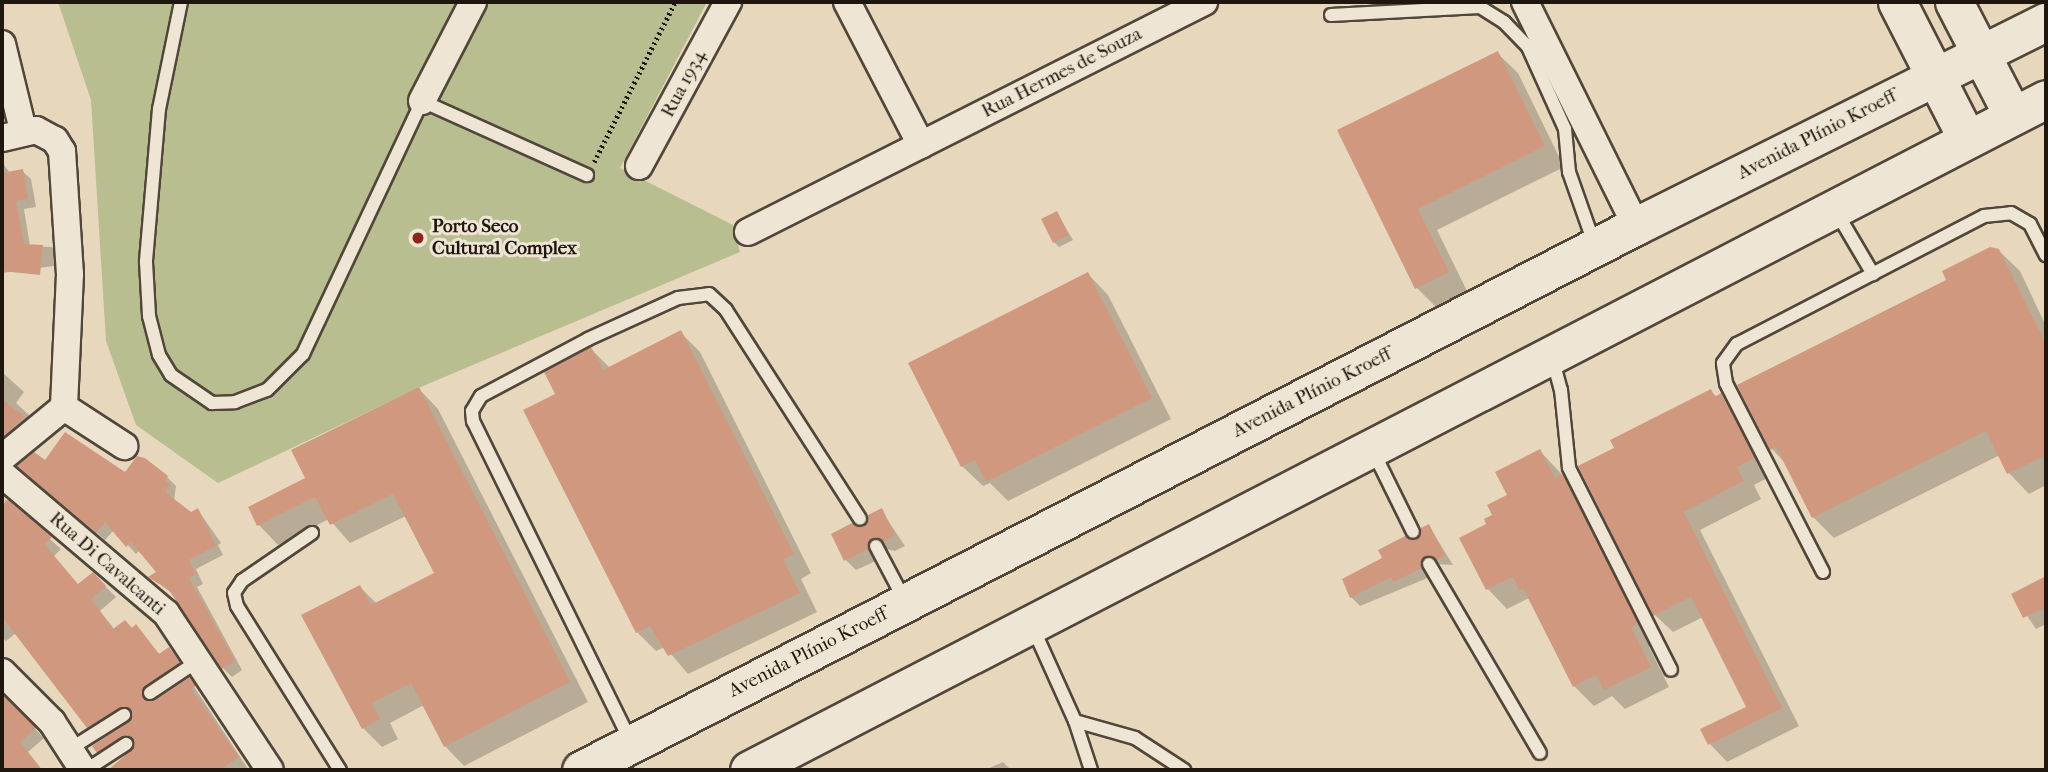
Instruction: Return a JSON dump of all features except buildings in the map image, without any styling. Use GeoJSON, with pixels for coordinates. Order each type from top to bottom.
{"type":"FeatureCollection","features":[{"type":"Feature","properties":{"kind":"main road"},"geometry":{"type":"LineString","coordinates":[[1897,2],[1968,139]]}},
{"type":"Feature","properties":{"kind":"main road"},"geometry":{"type":"LineString","coordinates":[[1954,2],[2013,116]]}},
{"type":"Feature","properties":{"kind":"main road","name":"Avenida Plínio Kroeff"},"geometry":{"type":"LineString","coordinates":[[580,770],[1636,226],[2046,22]]}},
{"type":"Feature","properties":{"kind":"main road"},"geometry":{"type":"LineString","coordinates":[[749,770],[1032,628],[2046,99]]}},
{"type":"Feature","properties":{"kind":"street"},"geometry":{"type":"LineString","coordinates":[[422,101],[473,2]]}},
{"type":"Feature","properties":{"kind":"street","name":"Rua 1934"},"geometry":{"type":"LineString","coordinates":[[639,166],[728,2]]}},
{"type":"Feature","properties":{"kind":"street"},"geometry":{"type":"LineString","coordinates":[[847,2],[921,145]]}},
{"type":"Feature","properties":{"kind":"street","name":"Rua Hermes de Souza"},"geometry":{"type":"LineString","coordinates":[[748,232],[1204,2]]}},
{"type":"Feature","properties":{"kind":"street"},"geometry":{"type":"LineString","coordinates":[[1525,2],[1636,226]]}},
{"type":"Feature","properties":{"kind":"street"},"geometry":{"type":"LineString","coordinates":[[2,44],[23,134],[62,151],[70,274],[64,407],[2,458]]}},
{"type":"Feature","properties":{"kind":"street"},"geometry":{"type":"LineString","coordinates":[[64,407],[124,446]]}},
{"type":"Feature","properties":{"kind":"street","name":"Rua Di Cavalcanti"},"geometry":{"type":"LineString","coordinates":[[2,474],[166,613],[270,770]]}},
{"type":"Feature","properties":{"kind":"street"},"geometry":{"type":"LineString","coordinates":[[2,672],[52,722],[80,763]]}},
{"type":"Feature","properties":{"kind":"lane"},"geometry":{"type":"LineString","coordinates":[[181,2],[159,108],[146,262],[149,316],[159,355],[171,375],[212,403],[235,402],[267,390],[303,354],[422,101],[587,175]]}},
{"type":"Feature","properties":{"kind":"lane"},"geometry":{"type":"LineString","coordinates":[[1331,15],[1480,7],[1504,22],[1528,47],[1565,129],[1569,172],[1596,247]]}},
{"type":"Feature","properties":{"kind":"lane"},"geometry":{"type":"LineString","coordinates":[[1835,209],[1873,274]]}},
{"type":"Feature","properties":{"kind":"lane"},"geometry":{"type":"LineString","coordinates":[[1823,572],[1726,383],[1723,363],[1737,344],[1984,216],[2011,213],[2030,224],[2046,255]]}},
{"type":"Feature","properties":{"kind":"lane"},"geometry":{"type":"LineString","coordinates":[[632,744],[473,421],[472,411],[481,396],[655,309],[678,299],[709,294],[726,310],[860,519]]}},
{"type":"Feature","properties":{"kind":"lane"},"geometry":{"type":"LineString","coordinates":[[1552,356],[1561,390],[1569,468],[1671,670]]}},
{"type":"Feature","properties":{"kind":"lane"},"geometry":{"type":"LineString","coordinates":[[1372,450],[1413,532]]}},
{"type":"Feature","properties":{"kind":"lane"},"geometry":{"type":"LineString","coordinates":[[312,533],[242,581],[234,593],[237,606],[340,770]]}},
{"type":"Feature","properties":{"kind":"lane"},"geometry":{"type":"LineString","coordinates":[[876,546],[906,602]]}},
{"type":"Feature","properties":{"kind":"lane"},"geometry":{"type":"LineString","coordinates":[[1429,564],[1540,753]]}},
{"type":"Feature","properties":{"kind":"lane"},"geometry":{"type":"LineString","coordinates":[[1032,628],[1075,721],[1091,770]]}},
{"type":"Feature","properties":{"kind":"lane"},"geometry":{"type":"LineString","coordinates":[[150,693],[198,661]]}},
{"type":"Feature","properties":{"kind":"lane"},"geometry":{"type":"LineString","coordinates":[[80,763],[124,715]]}},
{"type":"Feature","properties":{"kind":"lane"},"geometry":{"type":"LineString","coordinates":[[1075,721],[1135,738],[1184,770]]}},
{"type":"Feature","properties":{"kind":"lane"},"geometry":{"type":"LineString","coordinates":[[80,763],[126,744]]}},
{"type":"Feature","properties":{"kind":"path"},"geometry":{"type":"LineString","coordinates":[[587,175],[675,2]]}},
{"type":"Feature","properties":{"kind":"green space","name":"Porto Seco Cultural Complex"},"geometry":{"type":"Polygon","coordinates":[[[58,2],[707,2],[620,168],[733,225],[740,252],[416,389],[218,483],[136,425],[106,341],[91,100],[58,2]]]}},
{"type":"Feature","properties":{"kind":"place","name":"Porto Seco Cultural Complex"},"geometry":{"type":"Point","coordinates":[418,238]}}]}
